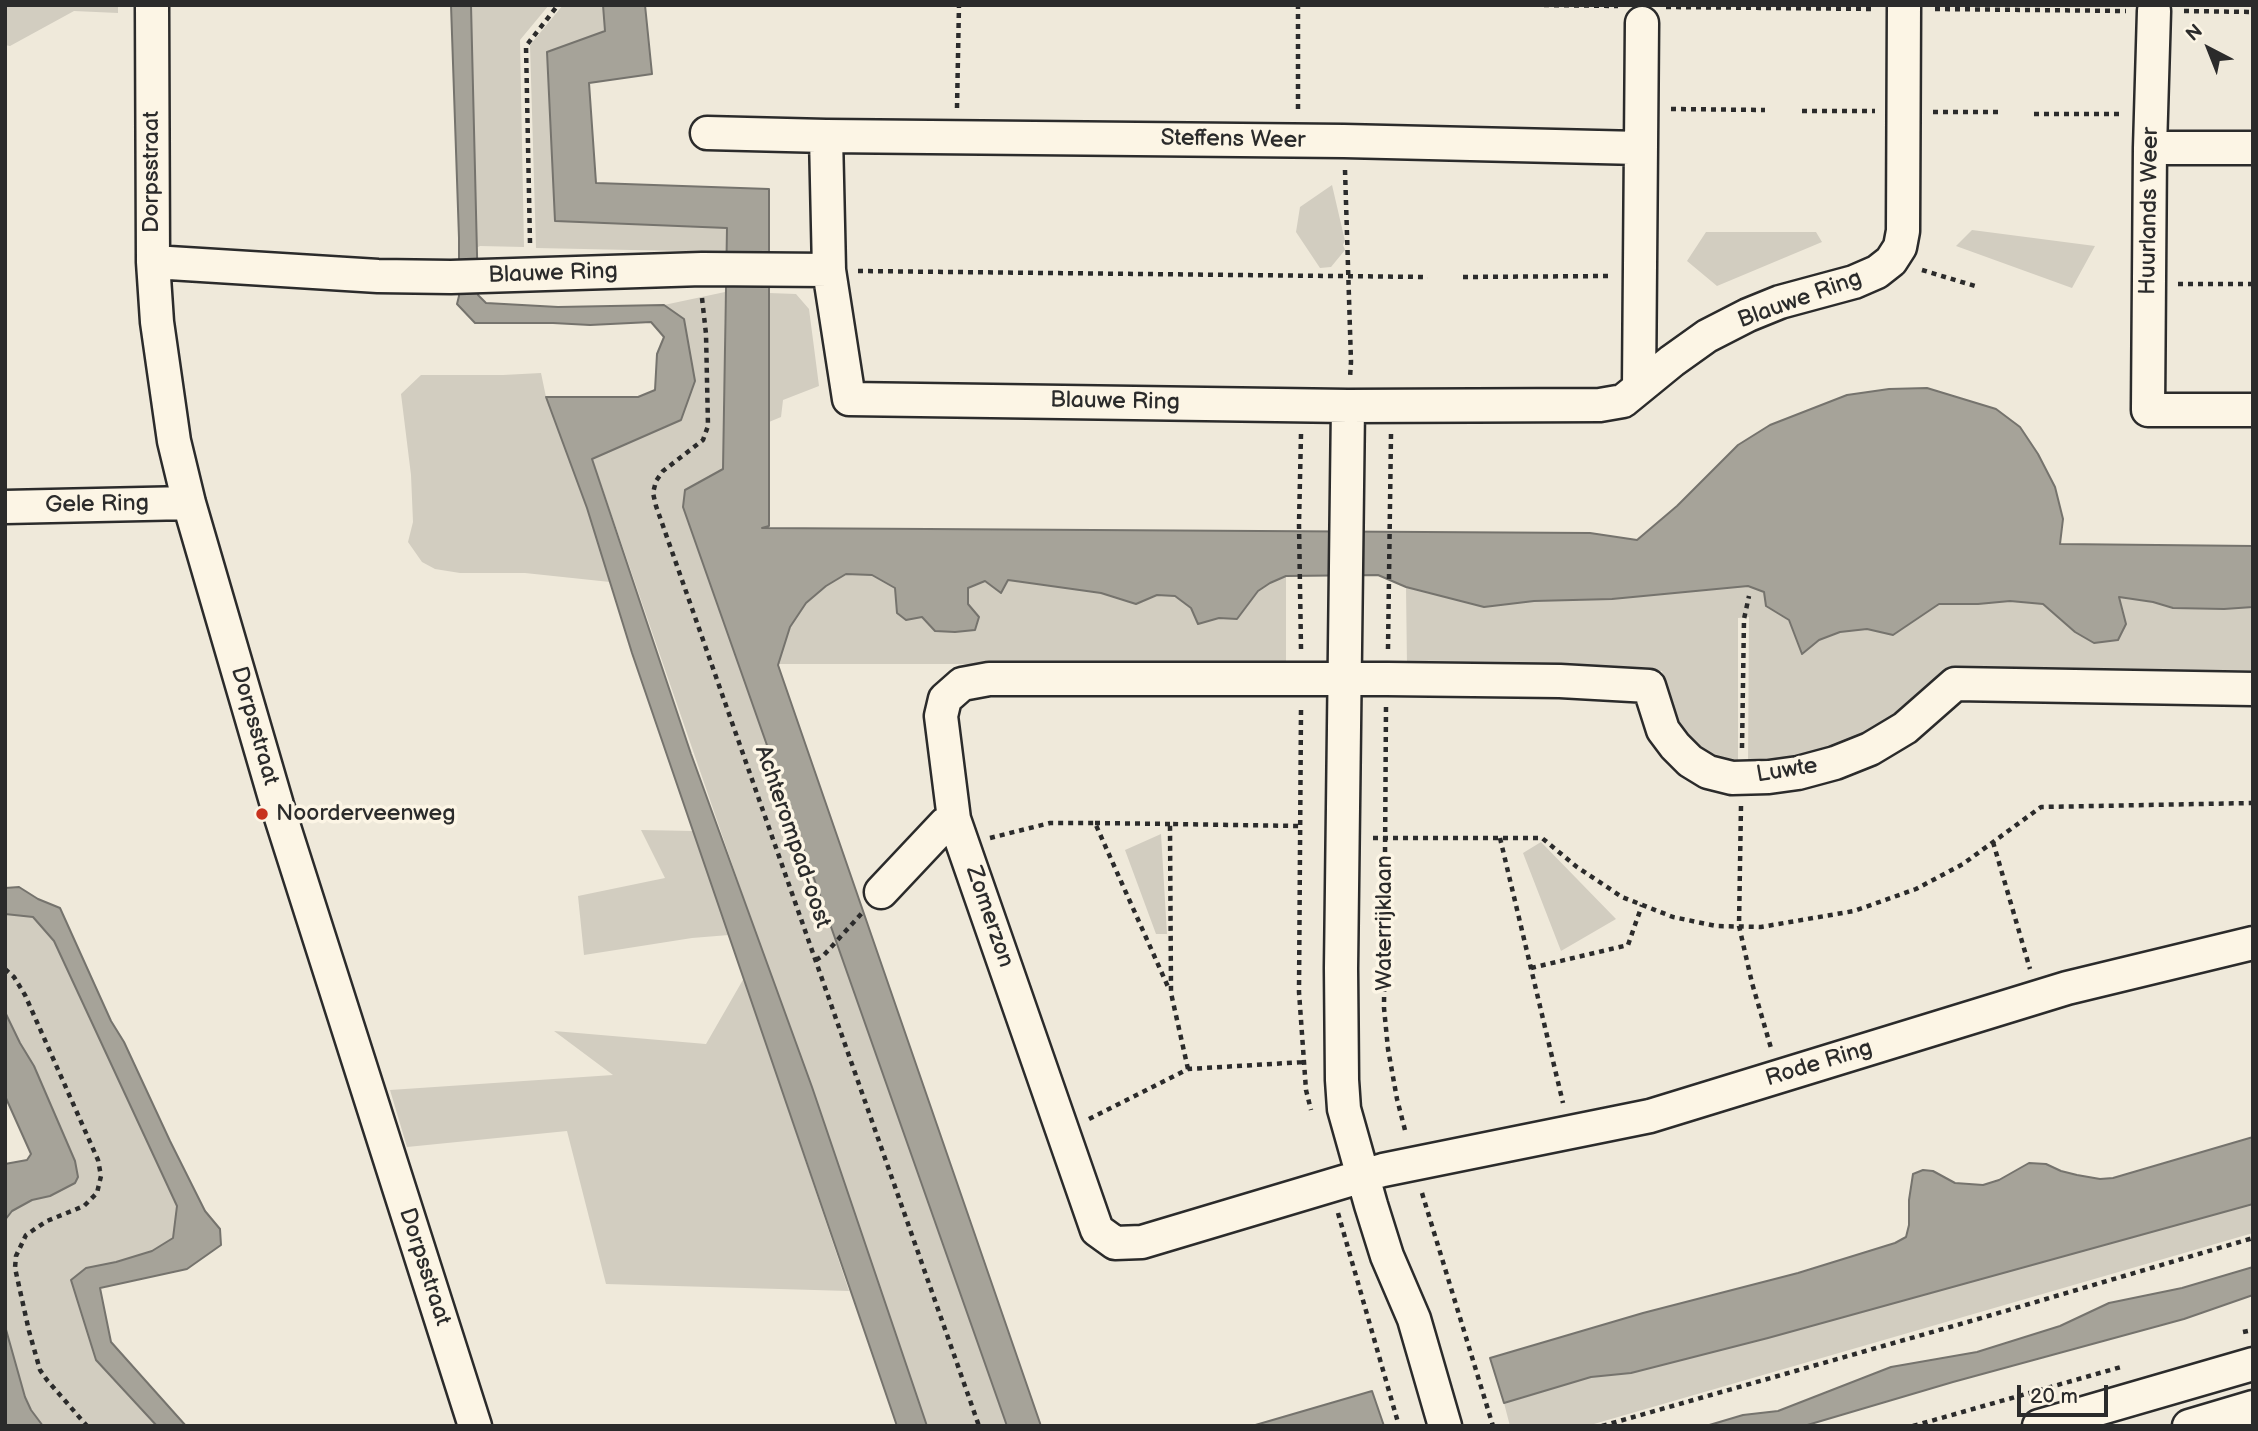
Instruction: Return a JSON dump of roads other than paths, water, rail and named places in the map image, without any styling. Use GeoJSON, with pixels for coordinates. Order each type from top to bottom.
{"type":"FeatureCollection","features":[{"type":"Feature","properties":{"kind":"street","name":"Dorpsstraat"},"geometry":{"type":"LineString","coordinates":[[152,5],[153,262],[164,382],[174,441],[189,503],[277,805],[475,1426]]}},
{"type":"Feature","properties":{"kind":"street","name":"Blauwe Ring"},"geometry":{"type":"LineString","coordinates":[[153,262],[451,278],[710,269],[829,270],[849,399],[1348,406],[1600,405],[1623,401],[1672,360],[1707,336],[1748,315],[1780,302],[1854,282],[1877,272],[1891,261],[1900,247],[1903,231],[1904,5]]}},
{"type":"Feature","properties":{"kind":"street","name":"Huurlands Weer"},"geometry":{"type":"LineString","coordinates":[[2154,11],[2148,410],[2253,410]]}},
{"type":"Feature","properties":{"kind":"street"},"geometry":{"type":"LineString","coordinates":[[1639,387],[1642,23]]}},
{"type":"Feature","properties":{"kind":"street","name":"Steffens Weer"},"geometry":{"type":"LineString","coordinates":[[707,132],[1640,148]]}},
{"type":"Feature","properties":{"kind":"street"},"geometry":{"type":"LineString","coordinates":[[826,136],[829,270]]}},
{"type":"Feature","properties":{"kind":"street"},"geometry":{"type":"LineString","coordinates":[[2150,148],[2253,148]]}},
{"type":"Feature","properties":{"kind":"street","name":"Waterrijklaan"},"geometry":{"type":"LineString","coordinates":[[1348,406],[1342,1051],[1360,1101],[1373,1173],[1408,1264],[1414,1319],[1444,1423]]}},
{"type":"Feature","properties":{"kind":"street","name":"Gele Ring"},"geometry":{"type":"LineString","coordinates":[[5,507],[189,503]]}},
{"type":"Feature","properties":{"kind":"street","name":"Zomerzon"},"geometry":{"type":"LineString","coordinates":[[1346,679],[989,679],[962,684],[945,699],[941,716],[960,833],[1097,1230],[1115,1243],[1142,1242],[1373,1173]]}},
{"type":"Feature","properties":{"kind":"street","name":"Luwte"},"geometry":{"type":"LineString","coordinates":[[1346,679],[1560,681],[1649,686],[1663,730],[1675,746],[1690,761],[1708,772],[1731,778],[1798,773],[1870,750],[1905,728],[1955,684],[2253,689]]}},
{"type":"Feature","properties":{"kind":"street"},"geometry":{"type":"LineString","coordinates":[[881,892],[945,824],[960,833]]}},
{"type":"Feature","properties":{"kind":"street","name":"Rode Ring"},"geometry":{"type":"LineString","coordinates":[[1373,1173],[1650,1116],[2041,996],[2253,943]]}},
{"type":"Feature","properties":{"kind":"street"},"geometry":{"type":"LineString","coordinates":[[2039,1426],[2253,1364]]}},
{"type":"Feature","properties":{"kind":"street"},"geometry":{"type":"LineString","coordinates":[[2189,1426],[2253,1407]]}},
{"type":"Feature","properties":{"kind":"place","name":"Noorderveenweg"},"geometry":{"type":"Point","coordinates":[262,814]}}]}
